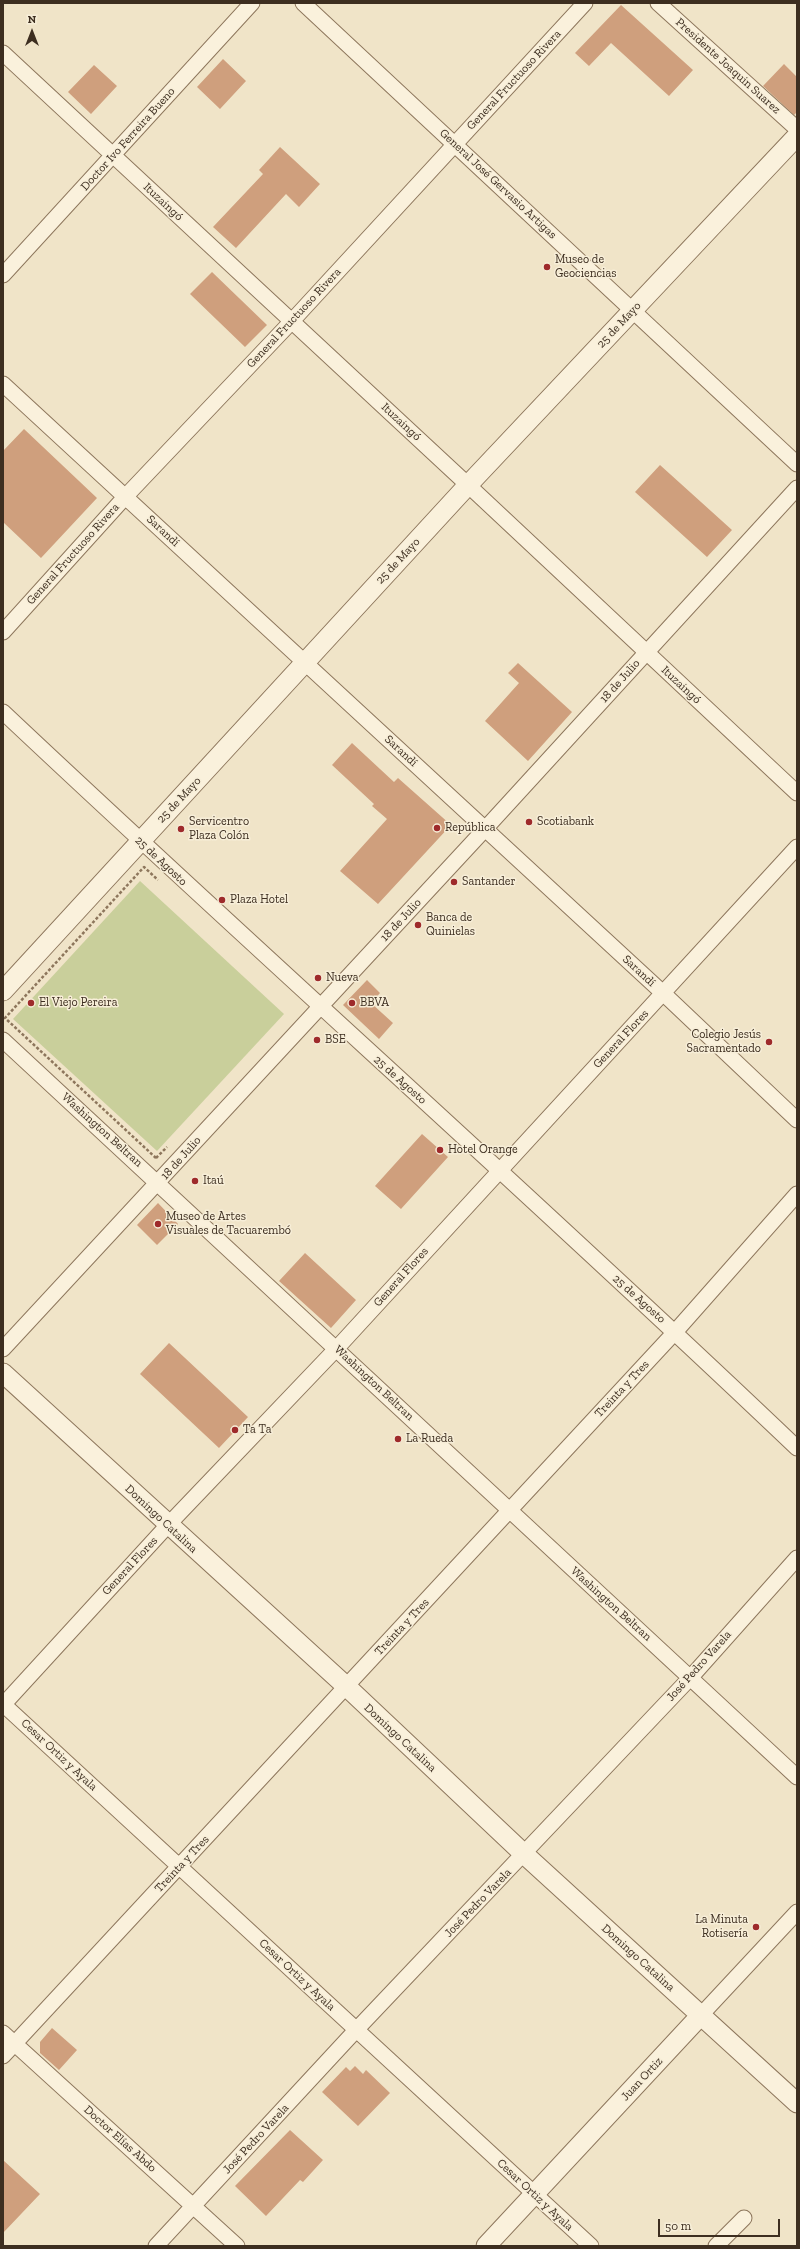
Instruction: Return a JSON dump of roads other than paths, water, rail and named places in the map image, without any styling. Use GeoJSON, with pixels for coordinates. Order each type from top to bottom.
{"type":"FeatureCollection","features":[{"type":"Feature","properties":{"kind":"street","name":"Doctor Ivo Ferreira Bueno"},"geometry":{"type":"LineString","coordinates":[[3,275],[252,3]]}},
{"type":"Feature","properties":{"kind":"street","name":"General José Gervasio Artigas"},"geometry":{"type":"LineString","coordinates":[[303,3],[456,144],[632,311],[797,464]]}},
{"type":"Feature","properties":{"kind":"street","name":"General Fructuoso Rivera"},"geometry":{"type":"LineString","coordinates":[[3,632],[125,497],[292,321],[585,3]]}},
{"type":"Feature","properties":{"kind":"street","name":"Presidente Joaquin Suarez"},"geometry":{"type":"LineString","coordinates":[[658,3],[797,129]]}},
{"type":"Feature","properties":{"kind":"street","name":"Ituzaingó"},"geometry":{"type":"LineString","coordinates":[[3,53],[647,652],[797,794]]}},
{"type":"Feature","properties":{"kind":"street","name":"25 de Mayo"},"geometry":{"type":"LineString","coordinates":[[3,991],[468,485],[797,136]]}},
{"type":"Feature","properties":{"kind":"street","name":"Sarandí"},"geometry":{"type":"LineString","coordinates":[[3,384],[664,994],[797,1120]]}},
{"type":"Feature","properties":{"kind":"street","name":"18 de Julio"},"geometry":{"type":"LineString","coordinates":[[3,1349],[485,829],[797,488]]}},
{"type":"Feature","properties":{"kind":"street","name":"25 de Agosto"},"geometry":{"type":"LineString","coordinates":[[3,712],[140,841],[676,1332],[797,1448]]}},
{"type":"Feature","properties":{"kind":"street","name":"General Flores"},"geometry":{"type":"LineString","coordinates":[[3,1704],[168,1525],[337,1348],[498,1170],[664,994],[797,847]]}},
{"type":"Feature","properties":{"kind":"street","name":"Washington Beltran"},"geometry":{"type":"LineString","coordinates":[[3,1040],[337,1348],[509,1511],[797,1777]]}},
{"type":"Feature","properties":{"kind":"street","name":"Treinta y Tres"},"geometry":{"type":"LineString","coordinates":[[3,2056],[676,1332],[797,1194]]}},
{"type":"Feature","properties":{"kind":"street","name":"Domingo Catalina"},"geometry":{"type":"LineString","coordinates":[[3,1373],[347,1687],[524,1854],[797,2104]]}},
{"type":"Feature","properties":{"kind":"street","name":"José Pedro Varela"},"geometry":{"type":"LineString","coordinates":[[156,2246],[357,2029],[690,1677],[797,1558]]}},
{"type":"Feature","properties":{"kind":"street","name":"Cesar Ortiz y Ayala"},"geometry":{"type":"LineString","coordinates":[[3,1704],[591,2246]]}},
{"type":"Feature","properties":{"kind":"street","name":"Juan Ortiz"},"geometry":{"type":"LineString","coordinates":[[486,2246],[797,1912]]}},
{"type":"Feature","properties":{"kind":"street","name":"Doctor Elías Abdo"},"geometry":{"type":"LineString","coordinates":[[3,2033],[237,2246]]}},
{"type":"Feature","properties":{"kind":"street"},"geometry":{"type":"LineString","coordinates":[[716,2246],[744,2218]]}},
{"type":"Feature","properties":{"kind":"place","name":"Museo de Geociencias"},"geometry":{"type":"Point","coordinates":[547,267]}},
{"type":"Feature","properties":{"kind":"place","name":"Scotiabank"},"geometry":{"type":"Point","coordinates":[529,822]}},
{"type":"Feature","properties":{"kind":"place","name":"República"},"geometry":{"type":"Point","coordinates":[437,828]}},
{"type":"Feature","properties":{"kind":"place","name":"Servicentro Plaza Colón"},"geometry":{"type":"Point","coordinates":[181,829]}},
{"type":"Feature","properties":{"kind":"place","name":"Santander"},"geometry":{"type":"Point","coordinates":[454,882]}},
{"type":"Feature","properties":{"kind":"place","name":"Plaza Hotel"},"geometry":{"type":"Point","coordinates":[222,900]}},
{"type":"Feature","properties":{"kind":"place","name":"Banca de Quinielas"},"geometry":{"type":"Point","coordinates":[418,925]}},
{"type":"Feature","properties":{"kind":"place","name":"Nueva"},"geometry":{"type":"Point","coordinates":[318,978]}},
{"type":"Feature","properties":{"kind":"place","name":"El Viejo Pereira"},"geometry":{"type":"Point","coordinates":[31,1003]}},
{"type":"Feature","properties":{"kind":"place","name":"BBVA"},"geometry":{"type":"Point","coordinates":[352,1003]}},
{"type":"Feature","properties":{"kind":"place","name":"BSE"},"geometry":{"type":"Point","coordinates":[317,1040]}},
{"type":"Feature","properties":{"kind":"place","name":"Colegio Jesús Sacramentado"},"geometry":{"type":"Point","coordinates":[769,1042]}},
{"type":"Feature","properties":{"kind":"place","name":"Hotel Orange"},"geometry":{"type":"Point","coordinates":[440,1150]}},
{"type":"Feature","properties":{"kind":"place","name":"Itaú"},"geometry":{"type":"Point","coordinates":[195,1181]}},
{"type":"Feature","properties":{"kind":"place","name":"Museo de Artes Visuales de Tacuarembó"},"geometry":{"type":"Point","coordinates":[158,1224]}},
{"type":"Feature","properties":{"kind":"place","name":"Ta Ta"},"geometry":{"type":"Point","coordinates":[235,1430]}},
{"type":"Feature","properties":{"kind":"place","name":"La Rueda"},"geometry":{"type":"Point","coordinates":[398,1439]}},
{"type":"Feature","properties":{"kind":"place","name":"La Minuta Rotisería"},"geometry":{"type":"Point","coordinates":[756,1927]}}]}
